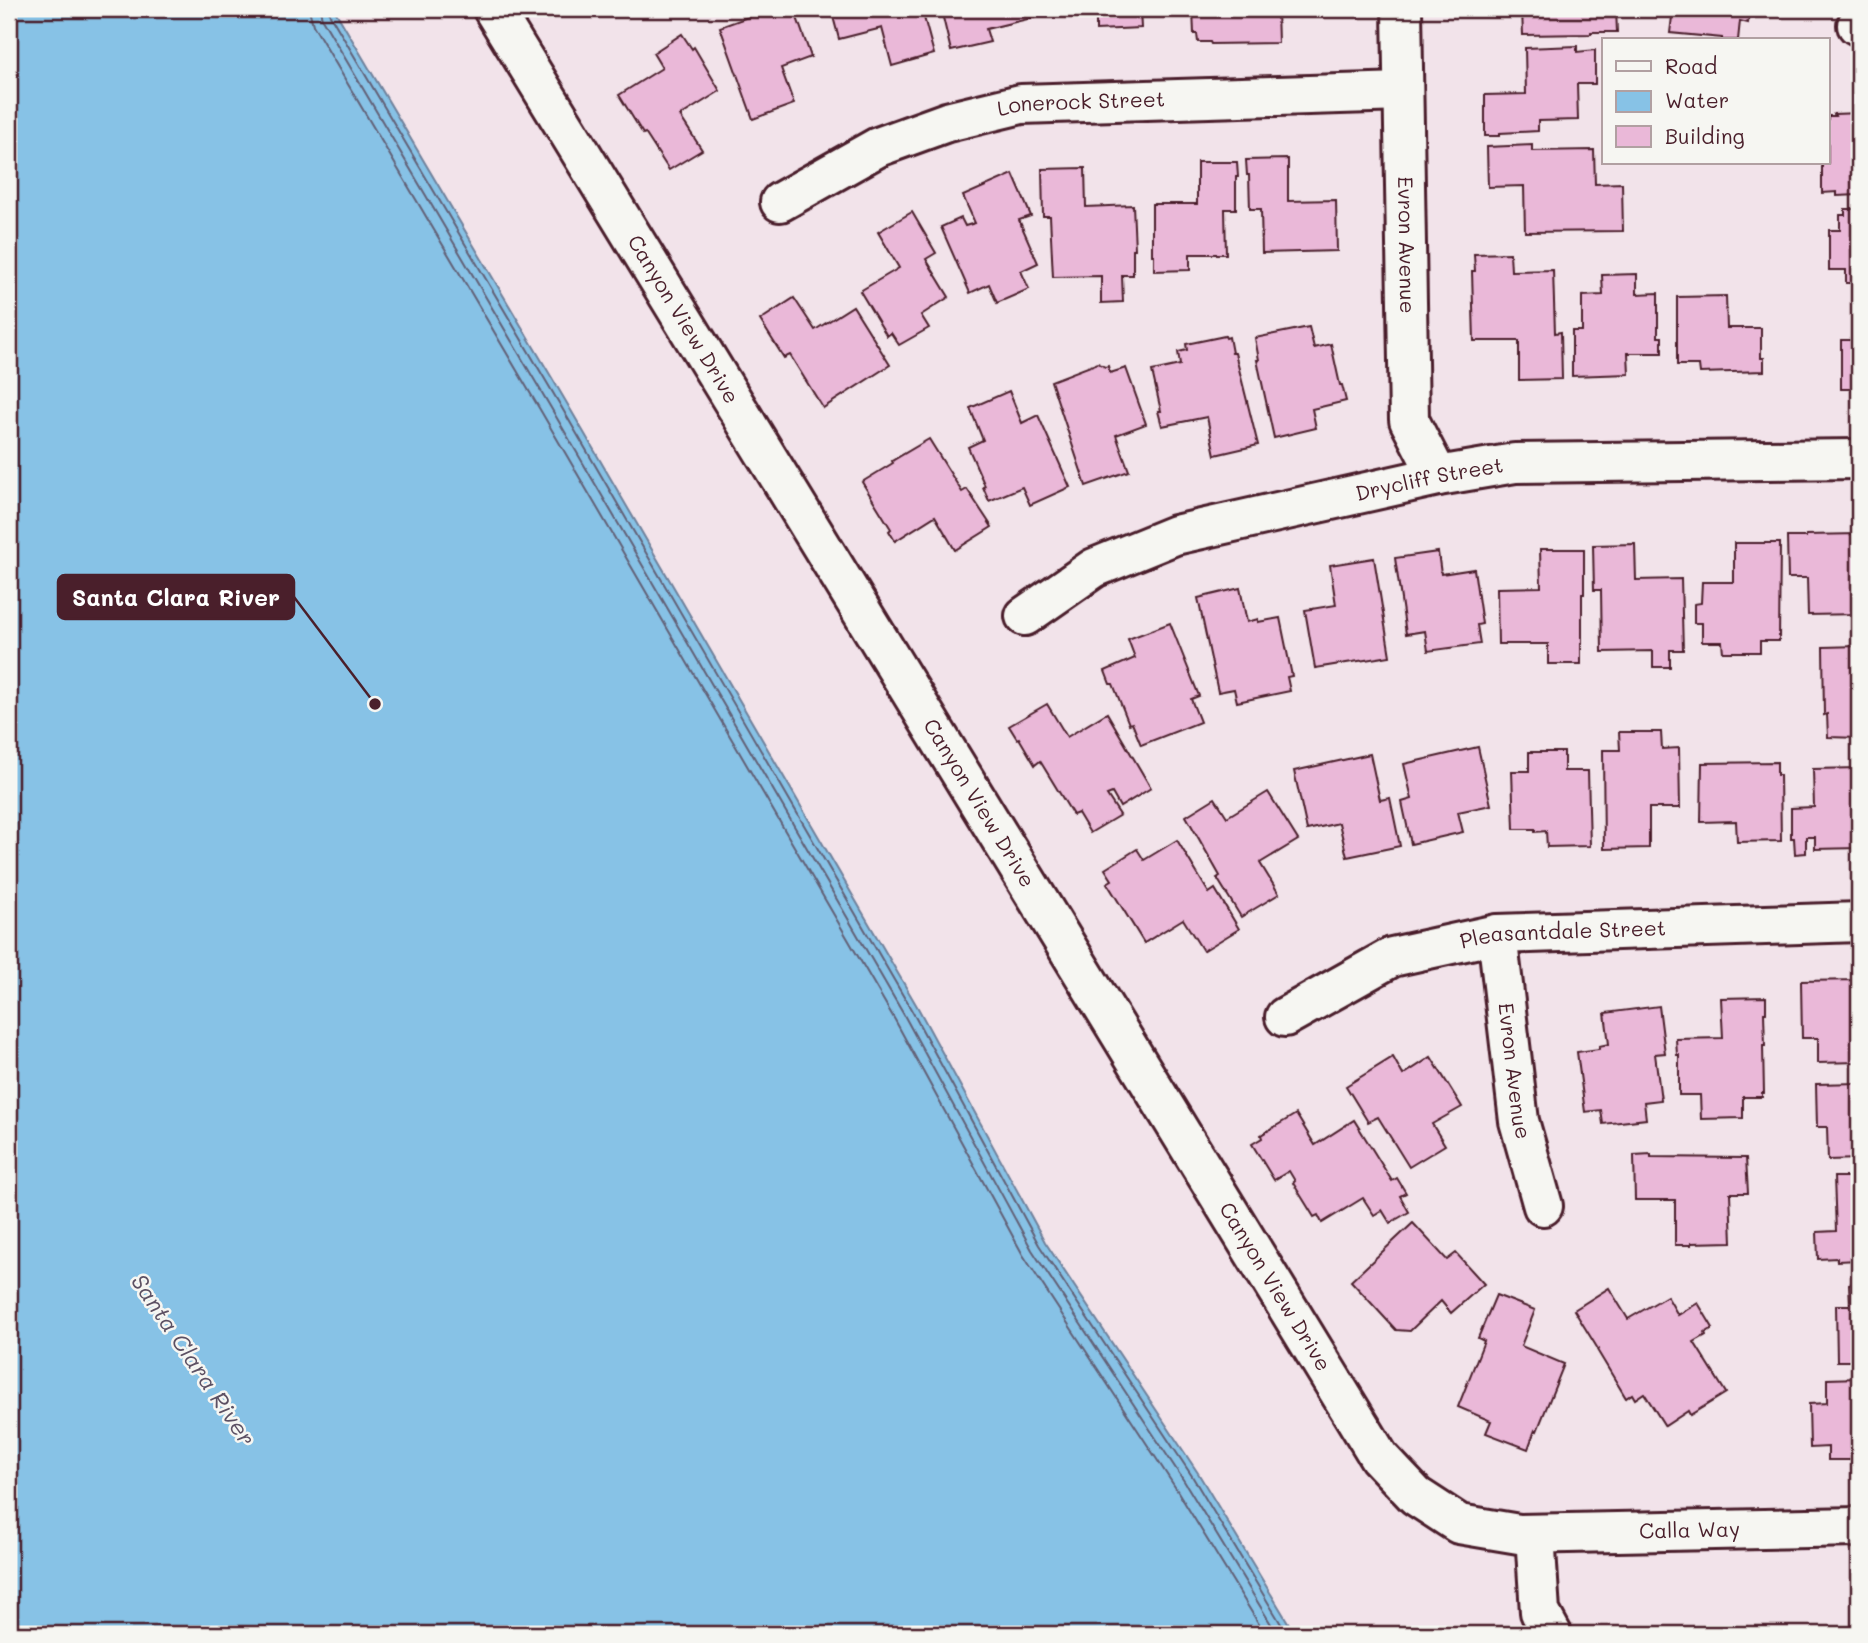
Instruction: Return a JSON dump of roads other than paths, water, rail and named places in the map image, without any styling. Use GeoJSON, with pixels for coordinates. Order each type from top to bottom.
{"type":"FeatureCollection","features":[{"type":"Feature","properties":{"kind":"street","name":"Canyon View Drive"},"geometry":{"type":"LineString","coordinates":[[493,9],[1379,1457],[1416,1496],[1459,1524],[1527,1534]]}},
{"type":"Feature","properties":{"kind":"street","name":"Evron Avenue"},"geometry":{"type":"LineString","coordinates":[[1402,9],[1409,419],[1438,476]]}},
{"type":"Feature","properties":{"kind":"street","name":"Lonerock Street"},"geometry":{"type":"LineString","coordinates":[[780,202],[878,147],[947,122],[1021,104],[1403,92]]}},
{"type":"Feature","properties":{"kind":"street","name":"Drycliff Street"},"geometry":{"type":"LineString","coordinates":[[1025,616],[1094,568],[1174,535],[1438,476],[1515,463],[1859,459]]}},
{"type":"Feature","properties":{"kind":"street","name":"Pleasantdale Street"},"geometry":{"type":"LineString","coordinates":[[1285,1017],[1392,957],[1497,934],[1859,922]]}},
{"type":"Feature","properties":{"kind":"street","name":"Evron Avenue"},"geometry":{"type":"LineString","coordinates":[[1497,934],[1519,1121],[1543,1206]]}},
{"type":"Feature","properties":{"kind":"street","name":"Calla Way"},"geometry":{"type":"LineString","coordinates":[[1527,1534],[1859,1527]]}},
{"type":"Feature","properties":{"kind":"street"},"geometry":{"type":"LineString","coordinates":[[1527,1534],[1540,1612],[1552,1634]]}},
{"type":"Feature","properties":{"kind":"water","name":"Santa Clara River"},"geometry":{"type":"Polygon","coordinates":[[[9,9],[334,9],[918,1008],[1045,1242],[1198,1473],[1295,1634],[9,1634],[9,9]]]}},
{"type":"Feature","properties":{"kind":"place","name":"Santa Clara River"},"geometry":{"type":"Point","coordinates":[375,704]}}]}
